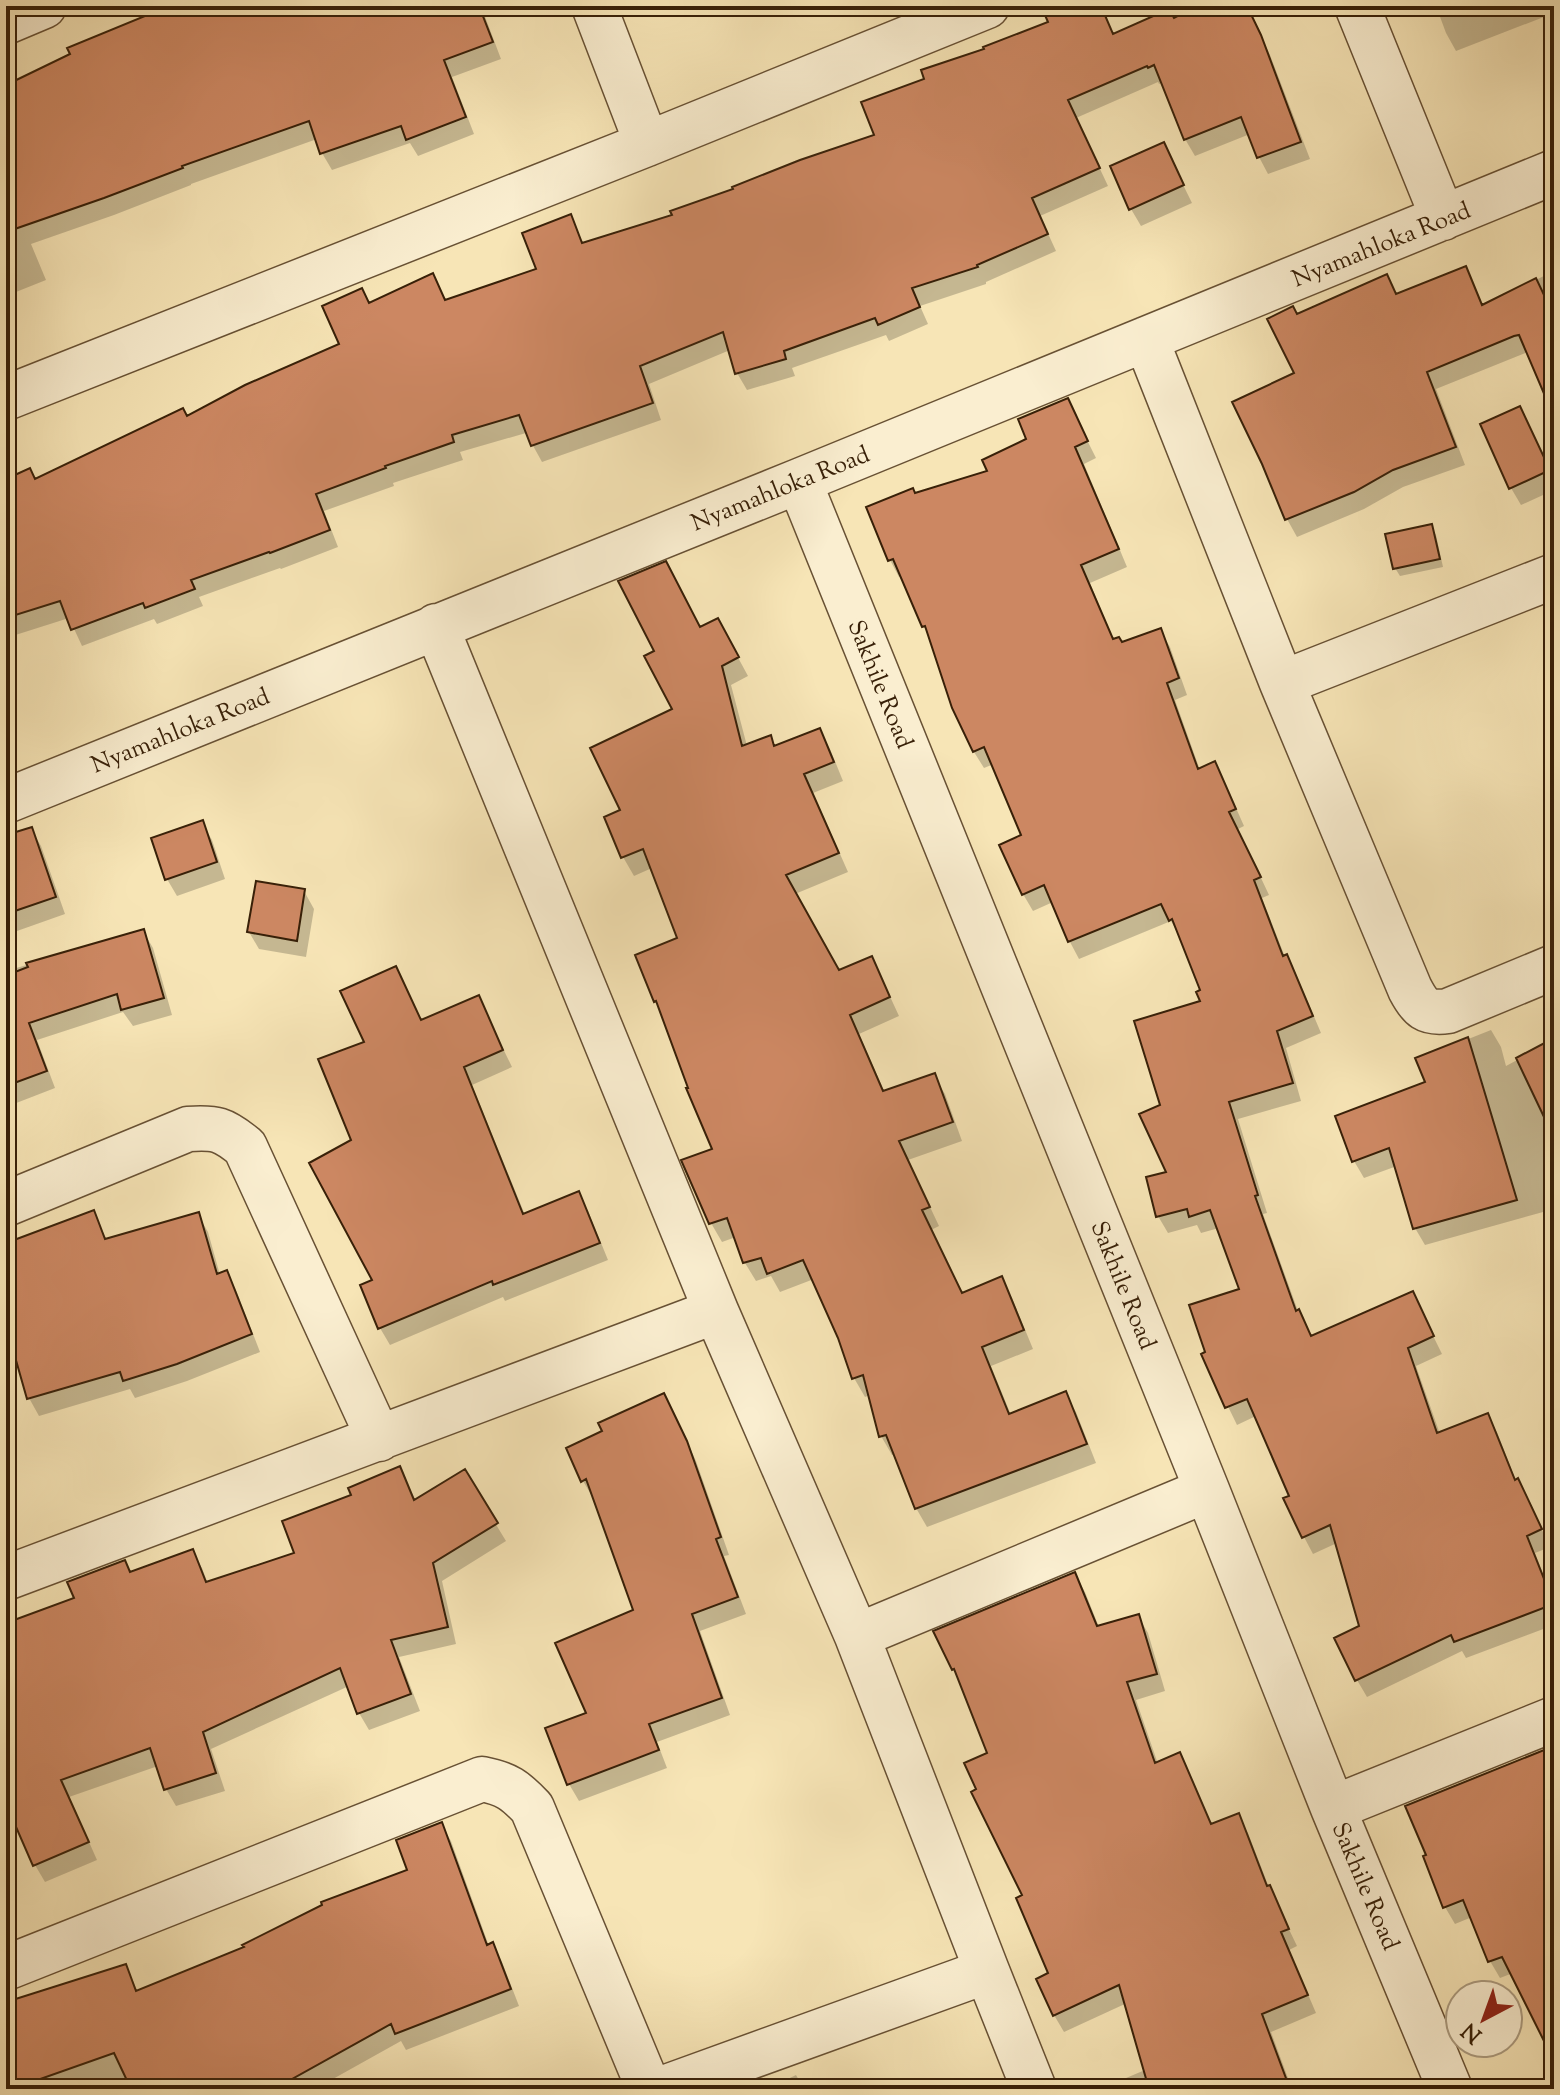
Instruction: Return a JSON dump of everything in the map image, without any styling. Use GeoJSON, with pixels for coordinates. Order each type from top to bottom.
{"type":"FeatureCollection","features":[{"type":"Feature","properties":{"kind":"street"},"geometry":{"type":"LineString","coordinates":[[6,22],[44,6]]}},
{"type":"Feature","properties":{"kind":"street"},"geometry":{"type":"LineString","coordinates":[[594,6],[647,144]]}},
{"type":"Feature","properties":{"kind":"street"},"geometry":{"type":"LineString","coordinates":[[6,398],[987,6]]}},
{"type":"Feature","properties":{"kind":"street"},"geometry":{"type":"LineString","coordinates":[[1357,6],[1443,218]]}},
{"type":"Feature","properties":{"kind":"street","name":"Nyamahloka Road"},"geometry":{"type":"LineString","coordinates":[[6,801],[1554,172]]}},
{"type":"Feature","properties":{"kind":"street"},"geometry":{"type":"LineString","coordinates":[[1146,339],[1282,683],[1417,1002],[1424,1009],[1448,1011],[1554,967]]}},
{"type":"Feature","properties":{"kind":"street","name":"Sakhile Road"},"geometry":{"type":"LineString","coordinates":[[799,481],[1333,1808],[1450,2089]]}},
{"type":"Feature","properties":{"kind":"street"},"geometry":{"type":"LineString","coordinates":[[1282,683],[1554,576]]}},
{"type":"Feature","properties":{"kind":"street"},"geometry":{"type":"LineString","coordinates":[[436,626],[716,1311],[857,1636],[1034,2089]]}},
{"type":"Feature","properties":{"kind":"street"},"geometry":{"type":"LineString","coordinates":[[6,1204],[188,1129],[208,1127],[228,1133],[245,1147],[379,1439]]}},
{"type":"Feature","properties":{"kind":"street"},"geometry":{"type":"LineString","coordinates":[[6,1578],[716,1311]]}},
{"type":"Feature","properties":{"kind":"street"},"geometry":{"type":"LineString","coordinates":[[857,1636],[1207,1490]]}},
{"type":"Feature","properties":{"kind":"street"},"geometry":{"type":"LineString","coordinates":[[1333,1808],[1554,1719]]}},
{"type":"Feature","properties":{"kind":"street"},"geometry":{"type":"LineString","coordinates":[[6,1968],[482,1779],[498,1782],[514,1790],[532,1808],[649,2089]]}},
{"type":"Feature","properties":{"kind":"street"},"geometry":{"type":"LineString","coordinates":[[661,2089],[987,1971]]}},
{"type":"Feature","properties":{"kind":"building"},"geometry":{"type":"Polygon","coordinates":[[[147,6],[479,6],[493,42],[444,60],[466,117],[406,140],[401,126],[320,154],[309,121],[6,232],[6,85],[70,54],[67,48],[150,14],[147,6]]]}},
{"type":"Feature","properties":{"kind":"building"},"geometry":{"type":"Polygon","coordinates":[[[1041,6],[1101,6],[1113,34],[1169,9],[1174,18],[1197,6],[1247,6],[1301,142],[1257,158],[1241,117],[1184,140],[1154,65],[1147,66],[1068,100],[1100,168],[1032,198],[1048,234],[978,267],[912,288],[920,307],[878,325],[875,318],[784,351],[786,359],[735,374],[723,332],[640,366],[653,403],[531,446],[519,415],[452,435],[454,442],[316,494],[330,530],[191,580],[195,589],[145,608],[143,603],[71,630],[60,601],[6,618],[6,479],[30,468],[35,479],[183,408],[187,416],[245,385],[339,344],[322,306],[362,288],[369,303],[433,273],[445,300],[536,269],[522,233],[571,214],[582,243],[672,215],[670,211],[733,189],[800,160],[874,135],[861,102],[924,79],[921,70],[984,49],[1048,22],[1041,6]]]}},
{"type":"Feature","properties":{"kind":"building"},"geometry":{"type":"Polygon","coordinates":[[[1164,142],[1184,185],[1129,210],[1110,166],[1164,142]]]}},
{"type":"Feature","properties":{"kind":"building"},"geometry":{"type":"Polygon","coordinates":[[[1466,266],[1482,305],[1536,278],[1554,316],[1554,417],[1519,335],[1514,336],[1427,372],[1456,447],[1393,470],[1354,492],[1285,520],[1232,402],[1294,373],[1267,319],[1293,306],[1297,314],[1387,274],[1396,294],[1466,266]]]}},
{"type":"Feature","properties":{"kind":"building"},"geometry":{"type":"Polygon","coordinates":[[[1068,398],[1088,441],[1075,447],[1119,549],[1081,565],[1113,639],[1119,637],[1122,642],[1161,628],[1179,678],[1167,683],[1198,769],[1215,761],[1236,809],[1229,812],[1261,877],[1254,880],[1283,956],[1287,954],[1313,1016],[1277,1031],[1293,1083],[1229,1102],[1258,1195],[1255,1196],[1296,1311],[1299,1309],[1311,1336],[1413,1291],[1434,1336],[1408,1348],[1437,1433],[1488,1413],[1515,1480],[1518,1478],[1542,1529],[1527,1536],[1554,1604],[1454,1642],[1451,1635],[1355,1681],[1334,1638],[1359,1626],[1330,1525],[1302,1538],[1283,1498],[1289,1496],[1247,1399],[1225,1408],[1201,1354],[1205,1352],[1189,1305],[1239,1289],[1210,1210],[1189,1217],[1187,1209],[1156,1217],[1146,1177],[1166,1172],[1139,1114],[1160,1105],[1134,1021],[1200,1001],[1196,992],[1200,990],[1172,919],[1169,921],[1161,904],[1068,942],[1044,885],[1022,895],[999,845],[1021,835],[984,747],[973,752],[952,708],[925,626],[922,627],[893,559],[888,561],[866,507],[913,488],[915,493],[987,471],[982,460],[1026,439],[1018,419],[1068,398]]]}},
{"type":"Feature","properties":{"kind":"building"},"geometry":{"type":"Polygon","coordinates":[[[1520,406],[1550,470],[1509,489],[1480,424],[1520,406]]]}},
{"type":"Feature","properties":{"kind":"building"},"geometry":{"type":"Polygon","coordinates":[[[1432,524],[1440,559],[1393,569],[1385,534],[1432,524]]]}},
{"type":"Feature","properties":{"kind":"building"},"geometry":{"type":"Polygon","coordinates":[[[666,561],[700,627],[718,618],[739,657],[722,666],[742,746],[771,735],[774,746],[820,728],[834,762],[804,774],[839,853],[786,875],[839,970],[872,956],[890,997],[850,1015],[883,1091],[935,1073],[953,1122],[899,1141],[930,1207],[922,1210],[962,1293],[1002,1276],[1024,1330],[982,1347],[1009,1414],[1066,1391],[1087,1444],[915,1509],[886,1435],[879,1437],[863,1375],[852,1379],[838,1338],[803,1260],[767,1274],[761,1258],[743,1263],[727,1218],[709,1224],[681,1160],[712,1149],[686,1088],[656,1001],[635,955],[677,938],[643,849],[621,858],[604,817],[620,810],[590,748],[672,709],[644,656],[654,651],[618,581],[666,561]]]}},
{"type":"Feature","properties":{"kind":"building"},"geometry":{"type":"Polygon","coordinates":[[[203,820],[217,862],[165,880],[151,838],[203,820]]]}},
{"type":"Feature","properties":{"kind":"building"},"geometry":{"type":"Polygon","coordinates":[[[32,827],[56,897],[6,914],[6,835],[32,827]]]}},
{"type":"Feature","properties":{"kind":"building"},"geometry":{"type":"Polygon","coordinates":[[[256,881],[305,889],[297,941],[247,932],[256,881]]]}},
{"type":"Feature","properties":{"kind":"building"},"geometry":{"type":"Polygon","coordinates":[[[144,929],[164,998],[121,1010],[117,994],[29,1023],[47,1071],[6,1086],[6,971],[10,974],[28,967],[26,963],[144,929]]]}},
{"type":"Feature","properties":{"kind":"building"},"geometry":{"type":"Polygon","coordinates":[[[396,966],[421,1020],[479,995],[503,1050],[464,1067],[523,1214],[579,1191],[600,1243],[493,1285],[492,1281],[378,1329],[360,1285],[372,1280],[309,1163],[351,1140],[318,1059],[364,1042],[340,991],[396,966]]]}},
{"type":"Feature","properties":{"kind":"building"},"geometry":{"type":"Polygon","coordinates":[[[1468,1037],[1517,1200],[1413,1229],[1389,1148],[1352,1162],[1335,1116],[1425,1082],[1415,1058],[1468,1037]]]}},
{"type":"Feature","properties":{"kind":"building"},"geometry":{"type":"Polygon","coordinates":[[[1554,1038],[1554,1138],[1516,1058],[1554,1038]]]}},
{"type":"Feature","properties":{"kind":"building"},"geometry":{"type":"Polygon","coordinates":[[[94,1210],[105,1239],[199,1212],[217,1274],[227,1270],[252,1334],[177,1364],[123,1381],[120,1372],[27,1399],[6,1325],[6,1243],[94,1210]]]}},
{"type":"Feature","properties":{"kind":"building"},"geometry":{"type":"Polygon","coordinates":[[[664,1393],[687,1441],[721,1537],[716,1539],[738,1597],[692,1614],[722,1698],[649,1724],[659,1750],[567,1785],[545,1728],[586,1713],[555,1643],[633,1610],[586,1479],[581,1482],[566,1448],[602,1431],[598,1423],[664,1393]]]}},
{"type":"Feature","properties":{"kind":"building"},"geometry":{"type":"Polygon","coordinates":[[[400,1466],[414,1500],[465,1469],[498,1523],[433,1563],[448,1627],[391,1640],[411,1694],[357,1714],[340,1668],[203,1732],[216,1773],[164,1790],[150,1748],[61,1780],[89,1842],[33,1866],[6,1804],[6,1623],[74,1598],[67,1582],[125,1560],[130,1572],[193,1549],[206,1582],[294,1553],[282,1521],[351,1495],[348,1488],[400,1466]]]}},
{"type":"Feature","properties":{"kind":"building"},"geometry":{"type":"Polygon","coordinates":[[[1075,1572],[1097,1626],[1139,1614],[1157,1674],[1127,1682],[1155,1763],[1180,1752],[1211,1824],[1239,1813],[1267,1886],[1270,1885],[1289,1929],[1281,1932],[1308,1995],[1262,2014],[1290,2089],[1149,2089],[1119,1985],[1053,2016],[1036,1979],[1048,1973],[1016,1898],[1022,1895],[971,1792],[976,1789],[964,1763],[987,1753],[954,1669],[933,1631],[1075,1572]]]}},
{"type":"Feature","properties":{"kind":"building"},"geometry":{"type":"Polygon","coordinates":[[[1554,1746],[1554,2061],[1524,2001],[1524,1979],[1513,1979],[1502,1957],[1488,1962],[1463,1900],[1443,1908],[1423,1856],[1426,1855],[1405,1806],[1554,1746]]]}},
{"type":"Feature","properties":{"kind":"building"},"geometry":{"type":"Polygon","coordinates":[[[442,1822],[487,1945],[493,1942],[511,1989],[395,2034],[391,2024],[274,2089],[131,2089],[114,2053],[6,2089],[6,2002],[126,1964],[136,1991],[244,1947],[242,1945],[322,1905],[321,1902],[407,1870],[396,1840],[442,1822]]]}}]}
